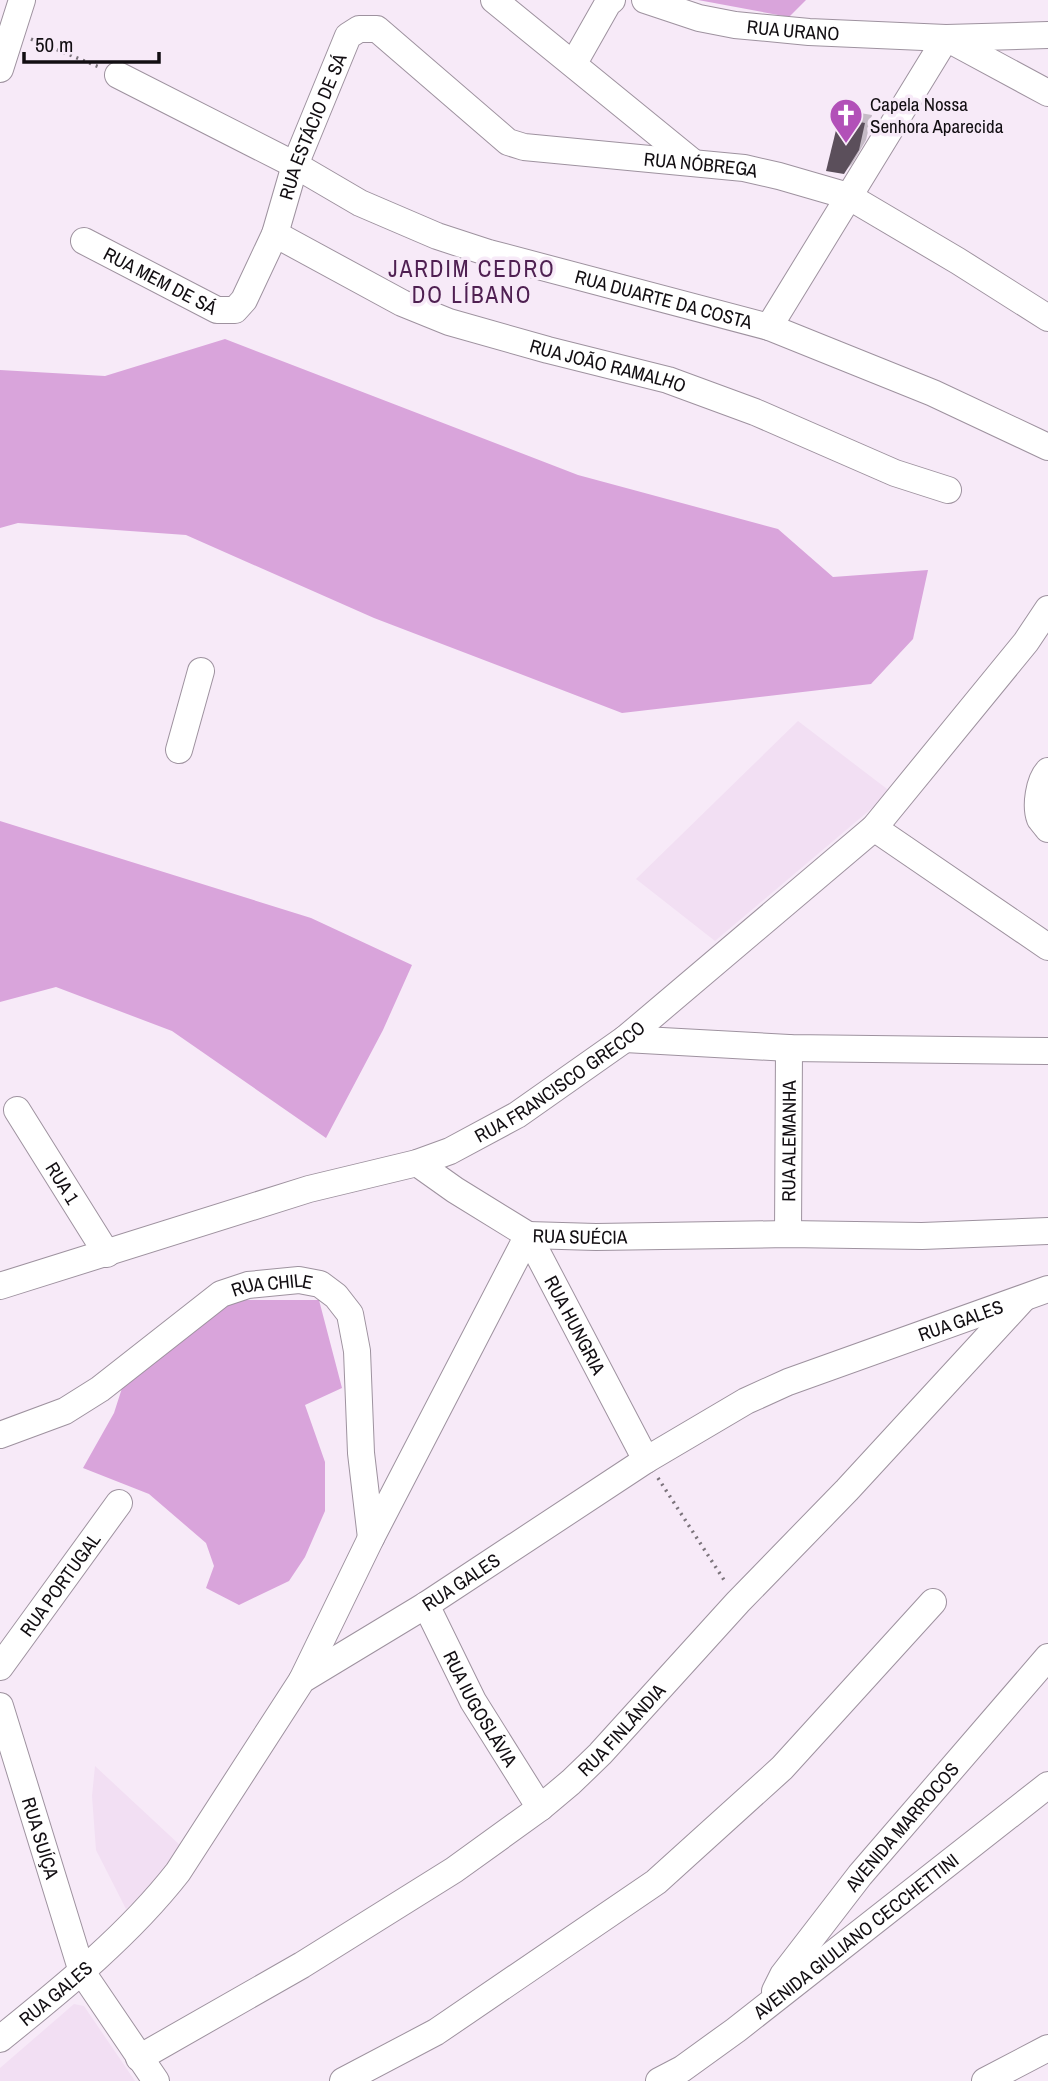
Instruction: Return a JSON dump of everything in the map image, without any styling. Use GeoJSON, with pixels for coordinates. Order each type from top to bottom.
{"type":"FeatureCollection","features":[{"type":"Feature","properties":{"kind":"street"},"geometry":{"type":"LineString","coordinates":[[0,69],[22,0]]}},
{"type":"Feature","properties":{"kind":"street"},"geometry":{"type":"LineString","coordinates":[[494,0],[695,163]]}},
{"type":"Feature","properties":{"kind":"street"},"geometry":{"type":"LineString","coordinates":[[574,64],[612,0]]}},
{"type":"Feature","properties":{"kind":"street","name":"RUA URANO"},"geometry":{"type":"LineString","coordinates":[[645,0],[699,18],[735,25],[809,32],[946,38],[1048,35]]}},
{"type":"Feature","properties":{"kind":"street","name":"RUA NÓBREGA"},"geometry":{"type":"LineString","coordinates":[[359,29],[377,29],[390,38],[508,142],[524,147],[744,168],[848,196],[1048,318]]}},
{"type":"Feature","properties":{"kind":"street","name":"RUA ESTÁCIO DE SÁ"},"geometry":{"type":"LineString","coordinates":[[275,234],[295,165],[344,43],[348,36],[359,29]]}},
{"type":"Feature","properties":{"kind":"street"},"geometry":{"type":"LineString","coordinates":[[769,327],[946,38],[1048,93]]}},
{"type":"Feature","properties":{"kind":"street","name":"RUA DUARTE DA COSTA"},"geometry":{"type":"LineString","coordinates":[[118,75],[295,165],[360,203],[437,236],[489,253],[769,327],[933,393],[1048,447]]}},
{"type":"Feature","properties":{"kind":"street","name":"RUA MEM DE SÁ"},"geometry":{"type":"LineString","coordinates":[[84,241],[217,310],[226,312],[241,305],[275,234]]}},
{"type":"Feature","properties":{"kind":"street","name":"RUA JOÃO RAMALHO"},"geometry":{"type":"LineString","coordinates":[[275,234],[402,303],[449,322],[668,380],[755,412],[895,473],[948,490]]}},
{"type":"Feature","properties":{"kind":"street","name":"RUA FRANCISCO GRECCO"},"geometry":{"type":"LineString","coordinates":[[0,1286],[309,1189],[417,1163],[450,1151],[517,1115],[625,1039],[874,828],[1026,642],[1048,609]]}},
{"type":"Feature","properties":{"kind":"street"},"geometry":{"type":"LineString","coordinates":[[179,750],[201,671]]}},
{"type":"Feature","properties":{"kind":"street"},"geometry":{"type":"LineString","coordinates":[[1048,771],[1044,775],[1038,800],[1040,819],[1048,829]]}},
{"type":"Feature","properties":{"kind":"street"},"geometry":{"type":"LineString","coordinates":[[874,828],[1048,947]]}},
{"type":"Feature","properties":{"kind":"street"},"geometry":{"type":"LineString","coordinates":[[625,1039],[789,1048],[1048,1051]]}},
{"type":"Feature","properties":{"kind":"street","name":"RUA ALEMANHA"},"geometry":{"type":"LineString","coordinates":[[788,1234],[789,1048]]}},
{"type":"Feature","properties":{"kind":"street","name":"RUA 1"},"geometry":{"type":"LineString","coordinates":[[17,1110],[107,1254]]}},
{"type":"Feature","properties":{"kind":"street"},"geometry":{"type":"LineString","coordinates":[[417,1163],[528,1235]]}},
{"type":"Feature","properties":{"kind":"street","name":"RUA SUÉCIA"},"geometry":{"type":"LineString","coordinates":[[302,1680],[371,1538],[528,1235],[922,1236],[1048,1231]]}},
{"type":"Feature","properties":{"kind":"street","name":"RUA HUNGRIA"},"geometry":{"type":"LineString","coordinates":[[528,1235],[646,1460]]}},
{"type":"Feature","properties":{"kind":"street","name":"RUA CHILE"},"geometry":{"type":"LineString","coordinates":[[0,1435],[65,1411],[100,1389],[221,1294],[248,1285],[299,1280],[320,1284],[335,1296],[350,1314],[357,1350],[361,1453],[371,1538]]}},
{"type":"Feature","properties":{"kind":"street","name":"RUA GALES"},"geometry":{"type":"LineString","coordinates":[[0,2039],[82,1972],[162,1893],[302,1680],[426,1605],[646,1460],[746,1401],[788,1382],[1048,1289]]}},
{"type":"Feature","properties":{"kind":"street","name":"RUA FINLÂNDIA"},"geometry":{"type":"LineString","coordinates":[[139,2058],[302,1965],[454,1870],[540,1808],[600,1754],[738,1602],[847,1490],[1022,1300]]}},
{"type":"Feature","properties":{"kind":"street","name":"RUA PORTUGAL"},"geometry":{"type":"LineString","coordinates":[[0,1667],[119,1503]]}},
{"type":"Feature","properties":{"kind":"street"},"geometry":{"type":"LineString","coordinates":[[343,2081],[436,2032],[656,1882],[782,1768],[933,1602]]}},
{"type":"Feature","properties":{"kind":"street","name":"RUA IUGOSLÁVIA"},"geometry":{"type":"LineString","coordinates":[[426,1605],[473,1701],[540,1808]]}},
{"type":"Feature","properties":{"kind":"street","name":"AVENIDA MARROCOS"},"geometry":{"type":"LineString","coordinates":[[768,2005],[783,1975],[860,1875],[1048,1657]]}},
{"type":"Feature","properties":{"kind":"street","name":"RUA SUÍÇA"},"geometry":{"type":"LineString","coordinates":[[0,1706],[82,1972],[156,2081]]}},
{"type":"Feature","properties":{"kind":"street","name":"AVENIDA GIULIANO CECCHETTINI"},"geometry":{"type":"LineString","coordinates":[[659,2081],[681,2069],[768,2005],[1048,1785]]}},
{"type":"Feature","properties":{"kind":"street"},"geometry":{"type":"LineString","coordinates":[[985,2081],[1048,2048]]}},
{"type":"Feature","properties":{"kind":"path"},"geometry":{"type":"LineString","coordinates":[[13,32],[118,75]]}},
{"type":"Feature","properties":{"kind":"path"},"geometry":{"type":"LineString","coordinates":[[646,1460],[738,1602]]}},
{"type":"Feature","properties":{"kind":"shaded area"},"geometry":{"type":"Polygon","coordinates":[[[698,0],[806,0],[789,17],[698,0]]]}},
{"type":"Feature","properties":{"kind":"shaded area"},"geometry":{"type":"Polygon","coordinates":[[[225,339],[578,475],[778,529],[833,577],[928,570],[913,639],[871,684],[622,713],[374,618],[186,535],[18,523],[0,528],[0,370],[105,376],[225,339]]]}},
{"type":"Feature","properties":{"kind":"shaded area"},"geometry":{"type":"Polygon","coordinates":[[[798,721],[891,792],[715,941],[636,879],[798,721]]]}},
{"type":"Feature","properties":{"kind":"shaded area"},"geometry":{"type":"Polygon","coordinates":[[[0,821],[311,918],[412,965],[383,1030],[326,1138],[172,1031],[56,987],[0,1002],[0,821]]]}},
{"type":"Feature","properties":{"kind":"shaded area"},"geometry":{"type":"Polygon","coordinates":[[[234,1300],[319,1300],[342,1388],[305,1405],[325,1462],[325,1511],[305,1557],[289,1581],[239,1605],[206,1588],[214,1566],[206,1543],[149,1494],[83,1468],[114,1413],[123,1385],[234,1300]]]}},
{"type":"Feature","properties":{"kind":"shaded area"},"geometry":{"type":"Polygon","coordinates":[[[95,1766],[182,1847],[152,1886],[126,1909],[96,1850],[92,1796],[95,1766]]]}},
{"type":"Feature","properties":{"kind":"shaded area"},"geometry":{"type":"Polygon","coordinates":[[[74,2004],[84,2006],[135,2081],[0,2081],[0,2068],[74,2004]]]}},
{"type":"Feature","properties":{"kind":"building","name":"Capela Nossa Senhora Aparecida"},"geometry":{"type":"Polygon","coordinates":[[[839,118],[865,123],[859,150],[844,174],[826,171],[839,118]]]}},
{"type":"Feature","properties":{"kind":"place","name":"Capela Nossa Senhora Aparecida"},"geometry":{"type":"Point","coordinates":[846,145]}},
{"type":"Feature","properties":{"kind":"district","name":"JARDIM CEDRO DO LÍBANO"},"geometry":{"type":"Point","coordinates":[472,282]}}]}
